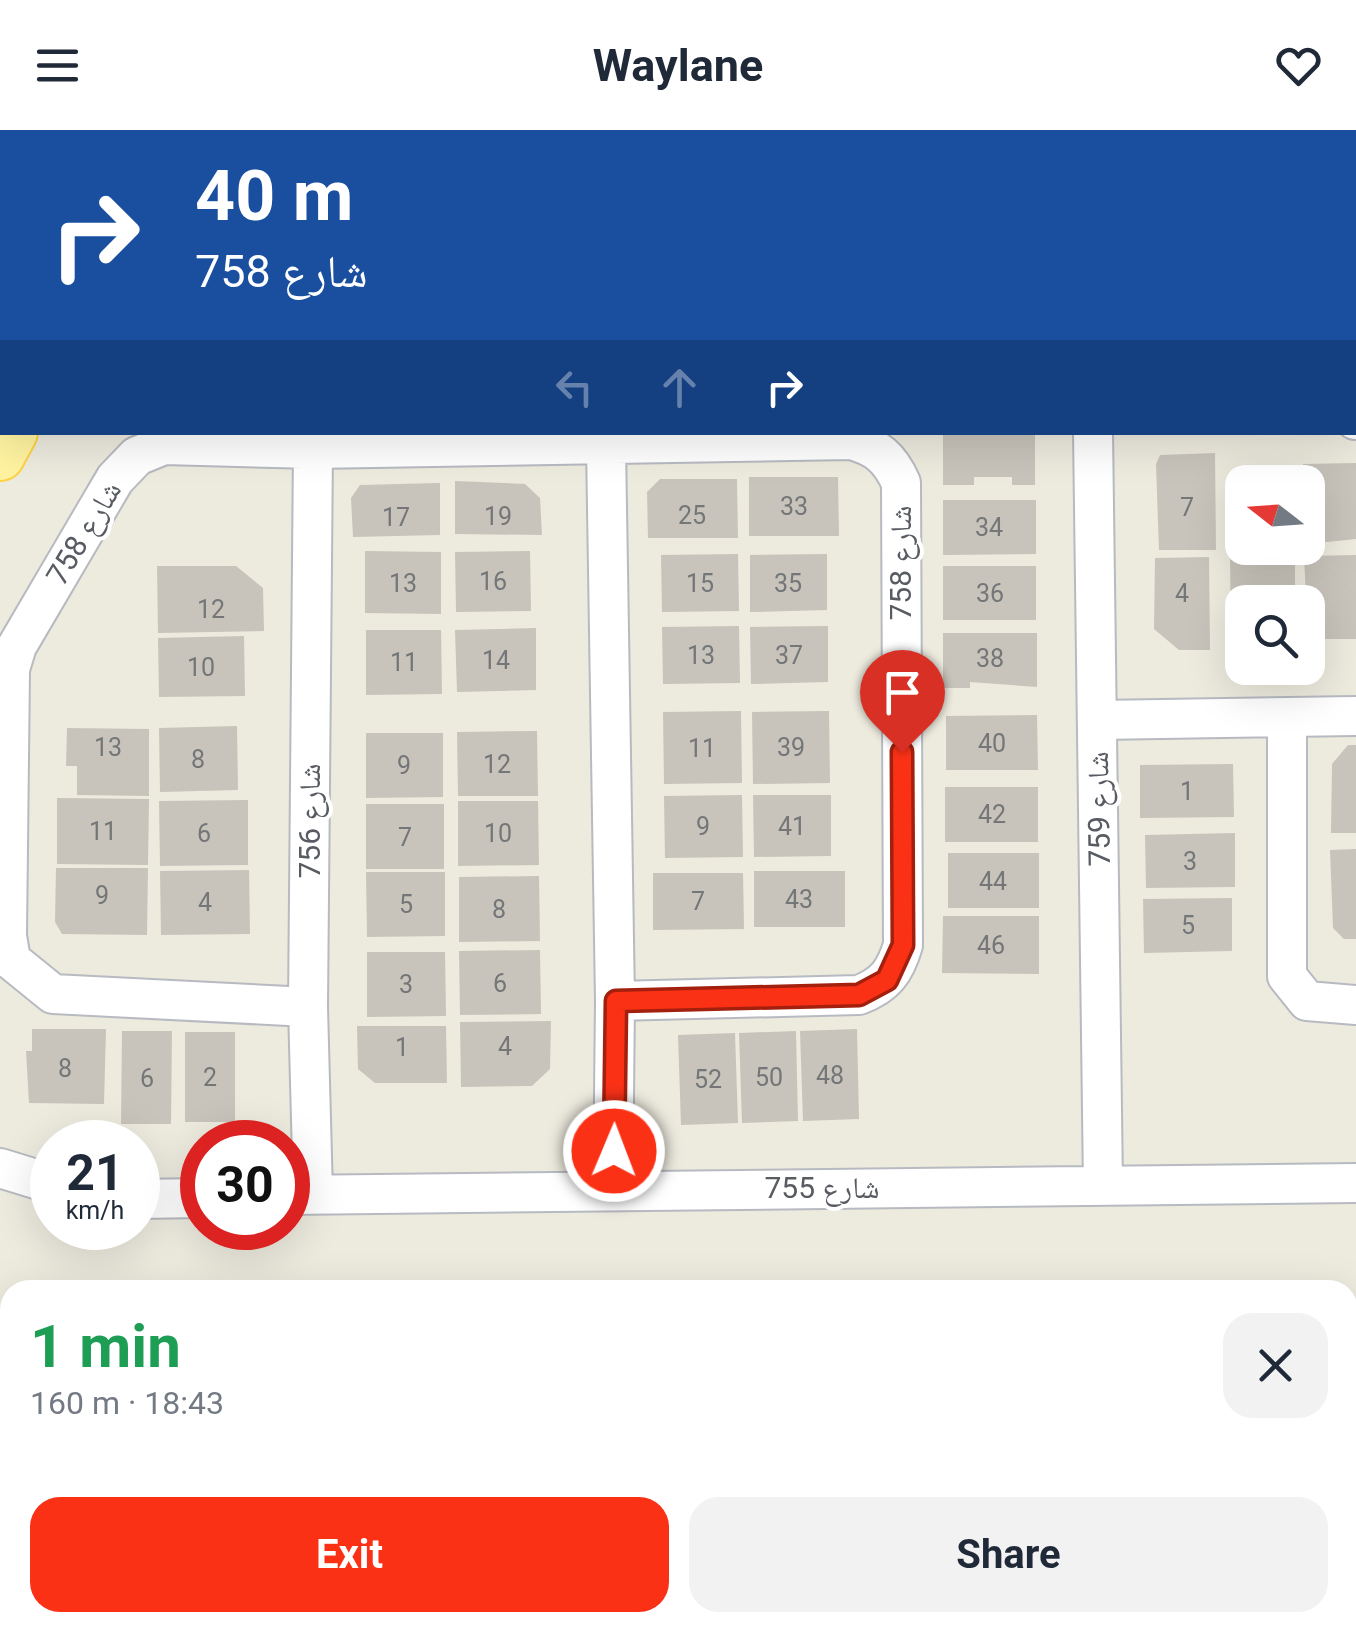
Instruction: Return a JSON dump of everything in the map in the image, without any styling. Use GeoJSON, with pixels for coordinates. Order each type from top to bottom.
{"type":"FeatureCollection","features":[{"type":"Feature","properties":{"kind":"street"},"geometry":{"type":"LineString","coordinates":[[74,130],[102,130]]}},
{"type":"Feature","properties":{"kind":"street","name":"شارع 759"},"geometry":{"type":"LineString","coordinates":[[1093,435],[1103,1186]]}},
{"type":"Feature","properties":{"kind":"street","name":"شارع 758"},"geometry":{"type":"LineString","coordinates":[[308,1007],[53,994],[25,975],[12,960],[6,936],[10,669],[17,646],[114,478],[137,456],[164,446],[313,449],[851,440],[883,454],[901,483],[903,945],[897,965],[887,980],[859,995],[616,1001]]}},
{"type":"Feature","properties":{"kind":"street"},"geometry":{"type":"LineString","coordinates":[[606,446],[616,1001],[613,1188]]}},
{"type":"Feature","properties":{"kind":"street","name":"شارع 756"},"geometry":{"type":"LineString","coordinates":[[303,1120],[308,1007],[313,449]]}},
{"type":"Feature","properties":{"kind":"street"},"geometry":{"type":"LineString","coordinates":[[1098,720],[1356,716]]}},
{"type":"Feature","properties":{"kind":"street"},"geometry":{"type":"LineString","coordinates":[[1287,718],[1287,976],[1307,1000],[1356,1005]]}},
{"type":"Feature","properties":{"kind":"street"},"geometry":{"type":"LineString","coordinates":[[0,1168],[30,1177]]}},
{"type":"Feature","properties":{"kind":"street","name":"شارع 755"},"geometry":{"type":"LineString","coordinates":[[310,1194],[1356,1183]]}},
{"type":"Feature","properties":{"kind":"building"},"geometry":{"type":"Polygon","coordinates":[[[943,435],[1035,435],[1035,485],[1012,485],[1012,477],[974,477],[974,485],[943,485],[943,435]]]}},
{"type":"Feature","properties":{"kind":"building"},"geometry":{"type":"Polygon","coordinates":[[[1215,453],[1216,550],[1159,550],[1156,464],[1160,455],[1215,453]]]}},
{"type":"Feature","properties":{"kind":"building"},"geometry":{"type":"Polygon","coordinates":[[[1356,463],[1356,539],[1325,542],[1325,465],[1303,464],[1356,463]]]}},
{"type":"Feature","properties":{"kind":"building"},"geometry":{"type":"Polygon","coordinates":[[[749,477],[838,477],[839,536],[749,536],[749,477]]]}},
{"type":"Feature","properties":{"kind":"building"},"geometry":{"type":"Polygon","coordinates":[[[660,479],[737,479],[738,538],[648,538],[647,492],[660,479]]]}},
{"type":"Feature","properties":{"kind":"building"},"geometry":{"type":"Polygon","coordinates":[[[455,481],[525,484],[540,498],[542,535],[455,534],[455,481]]]}},
{"type":"Feature","properties":{"kind":"building"},"geometry":{"type":"Polygon","coordinates":[[[440,483],[440,535],[353,537],[351,498],[360,485],[440,483]]]}},
{"type":"Feature","properties":{"kind":"building"},"geometry":{"type":"Polygon","coordinates":[[[943,500],[1036,500],[1036,554],[943,555],[943,500]]]}},
{"type":"Feature","properties":{"kind":"building"},"geometry":{"type":"Polygon","coordinates":[[[365,551],[441,552],[441,614],[365,613],[365,551]]]}},
{"type":"Feature","properties":{"kind":"building"},"geometry":{"type":"Polygon","coordinates":[[[530,551],[531,611],[456,612],[455,552],[530,551]]]}},
{"type":"Feature","properties":{"kind":"building"},"geometry":{"type":"Polygon","coordinates":[[[738,554],[739,611],[662,612],[661,555],[738,554]]]}},
{"type":"Feature","properties":{"kind":"building"},"geometry":{"type":"Polygon","coordinates":[[[827,554],[827,610],[750,612],[750,555],[827,554]]]}},
{"type":"Feature","properties":{"kind":"building"},"geometry":{"type":"Polygon","coordinates":[[[1356,555],[1356,639],[1325,639],[1325,585],[1305,585],[1304,565],[1325,565],[1325,556],[1356,555]]]}},
{"type":"Feature","properties":{"kind":"building"},"geometry":{"type":"Polygon","coordinates":[[[1209,557],[1210,650],[1179,650],[1154,629],[1155,558],[1209,557]]]}},
{"type":"Feature","properties":{"kind":"building"},"geometry":{"type":"Polygon","coordinates":[[[1230,565],[1295,565],[1295,585],[1230,585],[1230,565]]]}},
{"type":"Feature","properties":{"kind":"building"},"geometry":{"type":"Polygon","coordinates":[[[157,566],[236,566],[263,588],[264,631],[158,633],[157,566]]]}},
{"type":"Feature","properties":{"kind":"building"},"geometry":{"type":"Polygon","coordinates":[[[943,566],[1036,566],[1036,620],[943,620],[943,566]]]}},
{"type":"Feature","properties":{"kind":"building"},"geometry":{"type":"Polygon","coordinates":[[[739,626],[740,683],[663,684],[662,627],[739,626]]]}},
{"type":"Feature","properties":{"kind":"building"},"geometry":{"type":"Polygon","coordinates":[[[828,626],[828,682],[751,684],[750,627],[828,626]]]}},
{"type":"Feature","properties":{"kind":"building"},"geometry":{"type":"Polygon","coordinates":[[[536,628],[536,690],[457,692],[455,630],[536,628]]]}},
{"type":"Feature","properties":{"kind":"building"},"geometry":{"type":"Polygon","coordinates":[[[366,630],[441,630],[442,694],[366,695],[366,630]]]}},
{"type":"Feature","properties":{"kind":"building"},"geometry":{"type":"Polygon","coordinates":[[[943,633],[1037,633],[1037,687],[970,682],[970,688],[943,688],[943,633]]]}},
{"type":"Feature","properties":{"kind":"building"},"geometry":{"type":"Polygon","coordinates":[[[244,636],[245,696],[159,697],[158,638],[244,636]]]}},
{"type":"Feature","properties":{"kind":"building"},"geometry":{"type":"Polygon","coordinates":[[[741,711],[742,783],[664,784],[663,712],[741,711]]]}},
{"type":"Feature","properties":{"kind":"building"},"geometry":{"type":"Polygon","coordinates":[[[829,711],[830,783],[753,784],[752,712],[829,711]]]}},
{"type":"Feature","properties":{"kind":"building"},"geometry":{"type":"Polygon","coordinates":[[[1037,715],[1038,770],[946,770],[946,716],[1037,715]]]}},
{"type":"Feature","properties":{"kind":"building"},"geometry":{"type":"Polygon","coordinates":[[[237,726],[238,790],[160,792],[159,728],[237,726]]]}},
{"type":"Feature","properties":{"kind":"building"},"geometry":{"type":"Polygon","coordinates":[[[67,728],[149,729],[149,796],[77,795],[77,766],[66,766],[67,728]]]}},
{"type":"Feature","properties":{"kind":"building"},"geometry":{"type":"Polygon","coordinates":[[[537,731],[538,796],[458,796],[457,732],[537,731]]]}},
{"type":"Feature","properties":{"kind":"building"},"geometry":{"type":"Polygon","coordinates":[[[366,733],[443,733],[443,797],[366,798],[366,733]]]}},
{"type":"Feature","properties":{"kind":"building"},"geometry":{"type":"Polygon","coordinates":[[[1348,745],[1356,745],[1356,833],[1331,833],[1332,764],[1348,745]]]}},
{"type":"Feature","properties":{"kind":"building"},"geometry":{"type":"Polygon","coordinates":[[[1233,764],[1234,817],[1140,818],[1140,765],[1233,764]]]}},
{"type":"Feature","properties":{"kind":"building"},"geometry":{"type":"Polygon","coordinates":[[[945,787],[1038,787],[1038,842],[945,842],[945,787]]]}},
{"type":"Feature","properties":{"kind":"building"},"geometry":{"type":"Polygon","coordinates":[[[742,795],[743,857],[665,858],[664,796],[742,795]]]}},
{"type":"Feature","properties":{"kind":"building"},"geometry":{"type":"Polygon","coordinates":[[[753,795],[831,795],[831,856],[754,857],[753,795]]]}},
{"type":"Feature","properties":{"kind":"building"},"geometry":{"type":"Polygon","coordinates":[[[57,798],[149,799],[148,865],[57,864],[57,798]]]}},
{"type":"Feature","properties":{"kind":"building"},"geometry":{"type":"Polygon","coordinates":[[[248,800],[248,865],[160,866],[159,801],[248,800]]]}},
{"type":"Feature","properties":{"kind":"building"},"geometry":{"type":"Polygon","coordinates":[[[458,801],[538,801],[539,865],[458,866],[458,801]]]}},
{"type":"Feature","properties":{"kind":"building"},"geometry":{"type":"Polygon","coordinates":[[[366,804],[444,804],[444,869],[366,869],[366,804]]]}},
{"type":"Feature","properties":{"kind":"building"},"geometry":{"type":"Polygon","coordinates":[[[1235,833],[1235,887],[1146,888],[1145,835],[1235,833]]]}},
{"type":"Feature","properties":{"kind":"building"},"geometry":{"type":"Polygon","coordinates":[[[1356,849],[1356,939],[1344,939],[1333,928],[1330,850],[1356,849]]]}},
{"type":"Feature","properties":{"kind":"building"},"geometry":{"type":"Polygon","coordinates":[[[948,853],[1039,853],[1039,908],[948,908],[948,853]]]}},
{"type":"Feature","properties":{"kind":"building"},"geometry":{"type":"Polygon","coordinates":[[[56,868],[148,868],[147,935],[62,934],[55,922],[56,868]]]}},
{"type":"Feature","properties":{"kind":"building"},"geometry":{"type":"Polygon","coordinates":[[[249,870],[250,934],[161,935],[160,871],[249,870]]]}},
{"type":"Feature","properties":{"kind":"building"},"geometry":{"type":"Polygon","coordinates":[[[754,871],[845,871],[845,927],[754,927],[754,871]]]}},
{"type":"Feature","properties":{"kind":"building"},"geometry":{"type":"Polygon","coordinates":[[[366,872],[445,872],[445,936],[367,937],[366,872]]]}},
{"type":"Feature","properties":{"kind":"building"},"geometry":{"type":"Polygon","coordinates":[[[653,873],[743,873],[744,929],[653,930],[653,873]]]}},
{"type":"Feature","properties":{"kind":"building"},"geometry":{"type":"Polygon","coordinates":[[[539,876],[540,941],[459,942],[459,877],[539,876]]]}},
{"type":"Feature","properties":{"kind":"building"},"geometry":{"type":"Polygon","coordinates":[[[1232,898],[1232,951],[1144,953],[1143,899],[1232,898]]]}},
{"type":"Feature","properties":{"kind":"building"},"geometry":{"type":"Polygon","coordinates":[[[943,916],[1039,916],[1039,974],[942,973],[943,916]]]}},
{"type":"Feature","properties":{"kind":"building"},"geometry":{"type":"Polygon","coordinates":[[[540,950],[541,1014],[460,1015],[459,951],[540,950]]]}},
{"type":"Feature","properties":{"kind":"building"},"geometry":{"type":"Polygon","coordinates":[[[367,952],[445,952],[446,1016],[367,1017],[367,952]]]}},
{"type":"Feature","properties":{"kind":"building"},"geometry":{"type":"Polygon","coordinates":[[[551,1021],[550,1069],[532,1086],[461,1087],[460,1022],[551,1021]]]}},
{"type":"Feature","properties":{"kind":"building"},"geometry":{"type":"Polygon","coordinates":[[[357,1026],[446,1026],[447,1083],[375,1083],[358,1069],[357,1026]]]}},
{"type":"Feature","properties":{"kind":"building"},"geometry":{"type":"Polygon","coordinates":[[[32,1029],[106,1029],[104,1104],[29,1103],[26,1051],[32,1051],[32,1029]]]}},
{"type":"Feature","properties":{"kind":"building"},"geometry":{"type":"Polygon","coordinates":[[[857,1029],[859,1119],[803,1121],[800,1031],[857,1029]]]}},
{"type":"Feature","properties":{"kind":"building"},"geometry":{"type":"Polygon","coordinates":[[[122,1031],[172,1031],[171,1124],[160,1124],[160,1120],[121,1120],[122,1031]]]}},
{"type":"Feature","properties":{"kind":"building"},"geometry":{"type":"Polygon","coordinates":[[[796,1031],[798,1121],[742,1123],[739,1033],[796,1031]]]}},
{"type":"Feature","properties":{"kind":"building"},"geometry":{"type":"Polygon","coordinates":[[[185,1032],[235,1032],[235,1120],[185,1120],[185,1032]]]}},
{"type":"Feature","properties":{"kind":"building"},"geometry":{"type":"Polygon","coordinates":[[[735,1033],[738,1123],[681,1125],[678,1035],[735,1033]]]}},
{"type":"Feature","properties":{"kind":"route"},"geometry":{"type":"LineString","coordinates":[[614,1151],[616,1001],[859,995],[887,980],[903,945],[902,752]]}}]}
